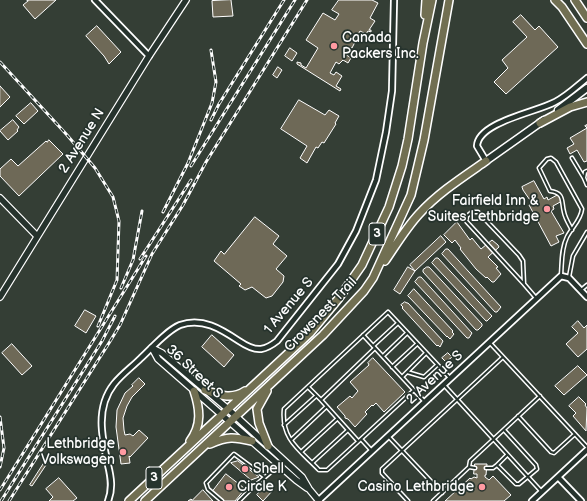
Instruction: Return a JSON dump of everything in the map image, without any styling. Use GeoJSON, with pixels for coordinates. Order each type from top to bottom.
{"type":"FeatureCollection","features":[{"type":"Feature","properties":{"kind":"highway"},"geometry":{"type":"LineString","coordinates":[[423,43],[426,0]]}},
{"type":"Feature","properties":{"kind":"highway","name":"Crowsnest Trail"},"geometry":{"type":"LineString","coordinates":[[129,501],[295,347],[326,314],[350,282],[372,244],[389,207],[402,166],[408,139],[423,43],[432,0]]}},
{"type":"Feature","properties":{"kind":"highway","name":"Crowsnest Trail"},"geometry":{"type":"LineString","coordinates":[[145,501],[231,423],[323,335],[364,291],[373,278],[411,195],[424,140],[444,28],[447,0]]}},
{"type":"Feature","properties":{"kind":"highway"},"geometry":{"type":"LineString","coordinates":[[555,0],[562,7],[587,44]]}},
{"type":"Feature","properties":{"kind":"highway"},"geometry":{"type":"LineString","coordinates":[[575,0],[586,16]]}},
{"type":"Feature","properties":{"kind":"highway"},"geometry":{"type":"LineString","coordinates":[[540,123],[570,107],[587,102]]}},
{"type":"Feature","properties":{"kind":"highway"},"geometry":{"type":"LineString","coordinates":[[373,278],[419,214],[443,192],[486,161]]}},
{"type":"Feature","properties":{"kind":"highway"},"geometry":{"type":"LineString","coordinates":[[268,446],[259,423],[258,410],[272,384]]}},
{"type":"Feature","properties":{"kind":"highway"},"geometry":{"type":"LineString","coordinates":[[205,390],[219,395],[229,396],[241,394],[254,386]]}},
{"type":"Feature","properties":{"kind":"highway"},"geometry":{"type":"LineString","coordinates":[[180,454],[191,440],[197,428],[200,415],[194,391]]}},
{"type":"Feature","properties":{"kind":"highway"},"geometry":{"type":"LineString","coordinates":[[203,448],[219,440],[233,437],[252,441]]}},
{"type":"Feature","properties":{"kind":"main road"},"geometry":{"type":"LineString","coordinates":[[486,161],[587,88]]}},
{"type":"Feature","properties":{"kind":"street"},"geometry":{"type":"LineString","coordinates":[[96,0],[149,56]]}},
{"type":"Feature","properties":{"kind":"street","name":"2 Avenue N"},"geometry":{"type":"LineString","coordinates":[[0,297],[149,56],[186,0]]}},
{"type":"Feature","properties":{"kind":"street","name":"1 Avenue S"},"geometry":{"type":"LineString","coordinates":[[108,501],[112,488],[111,477],[101,427],[105,402],[110,390],[119,379],[175,328],[186,324],[197,322],[216,326],[245,345],[260,349],[269,347],[277,341],[338,264],[356,231],[376,180],[386,132],[393,76],[394,0]]}},
{"type":"Feature","properties":{"kind":"street"},"geometry":{"type":"LineString","coordinates":[[486,161],[477,146],[482,134],[506,120],[556,102],[587,78]]}},
{"type":"Feature","properties":{"kind":"street"},"geometry":{"type":"LineString","coordinates":[[0,198],[37,236]]}},
{"type":"Feature","properties":{"kind":"street"},"geometry":{"type":"LineString","coordinates":[[561,276],[569,278],[587,297]]}},
{"type":"Feature","properties":{"kind":"street","name":"2 Avenue S"},"geometry":{"type":"LineString","coordinates":[[319,501],[561,276]]}},
{"type":"Feature","properties":{"kind":"street","name":"36 Street S"},"geometry":{"type":"LineString","coordinates":[[152,348],[162,352],[205,390],[225,412]]}},
{"type":"Feature","properties":{"kind":"street","name":"36 Street S"},"geometry":{"type":"LineString","coordinates":[[152,348],[158,359],[194,391],[225,412]]}},
{"type":"Feature","properties":{"kind":"street"},"geometry":{"type":"LineString","coordinates":[[225,412],[236,417],[302,477],[309,489],[319,501]]}},
{"type":"Feature","properties":{"kind":"street"},"geometry":{"type":"LineString","coordinates":[[225,412],[231,423],[296,480],[309,489]]}},
{"type":"Feature","properties":{"kind":"street"},"geometry":{"type":"LineString","coordinates":[[532,501],[587,450]]}},
{"type":"Feature","properties":{"kind":"street"},"geometry":{"type":"LineString","coordinates":[[558,477],[581,501]]}},
{"type":"Feature","properties":{"kind":"lane"},"geometry":{"type":"LineString","coordinates":[[561,276],[562,249],[567,237],[572,230],[581,215],[582,209],[556,162],[551,158],[547,159],[539,168],[550,191],[557,192],[561,195],[564,214],[572,230]]}},
{"type":"Feature","properties":{"kind":"lane"},"geometry":{"type":"LineString","coordinates":[[572,158],[587,184]]}},
{"type":"Feature","properties":{"kind":"lane"},"geometry":{"type":"LineString","coordinates":[[584,178],[585,172],[587,171]]}},
{"type":"Feature","properties":{"kind":"lane"},"geometry":{"type":"LineString","coordinates":[[524,284],[524,261],[478,212],[472,212],[467,216],[466,220],[536,298]]}},
{"type":"Feature","properties":{"kind":"lane"},"geometry":{"type":"LineString","coordinates":[[569,278],[573,256],[587,232]]}},
{"type":"Feature","properties":{"kind":"lane"},"geometry":{"type":"LineString","coordinates":[[581,290],[587,285]]}},
{"type":"Feature","properties":{"kind":"lane"},"geometry":{"type":"LineString","coordinates":[[414,390],[327,470],[320,470],[312,463],[287,435],[283,421],[284,409],[388,312],[450,378]]}},
{"type":"Feature","properties":{"kind":"lane"},"geometry":{"type":"LineString","coordinates":[[321,400],[398,323]]}},
{"type":"Feature","properties":{"kind":"lane"},"geometry":{"type":"LineString","coordinates":[[382,356],[407,333]]}},
{"type":"Feature","properties":{"kind":"lane"},"geometry":{"type":"LineString","coordinates":[[363,335],[425,402]]}},
{"type":"Feature","properties":{"kind":"lane"},"geometry":{"type":"LineString","coordinates":[[489,342],[587,446]]}},
{"type":"Feature","properties":{"kind":"lane"},"geometry":{"type":"LineString","coordinates":[[392,367],[417,344]]}},
{"type":"Feature","properties":{"kind":"lane"},"geometry":{"type":"LineString","coordinates":[[402,377],[426,354]]}},
{"type":"Feature","properties":{"kind":"lane"},"geometry":{"type":"LineString","coordinates":[[408,501],[382,473],[382,469],[503,357]]}},
{"type":"Feature","properties":{"kind":"lane"},"geometry":{"type":"LineString","coordinates":[[407,372],[424,377],[437,365]]}},
{"type":"Feature","properties":{"kind":"lane"},"geometry":{"type":"LineString","coordinates":[[444,384],[542,492]]}},
{"type":"Feature","properties":{"kind":"lane"},"geometry":{"type":"LineString","coordinates":[[308,387],[348,430],[372,451]]}},
{"type":"Feature","properties":{"kind":"lane"},"geometry":{"type":"LineString","coordinates":[[284,425],[316,396]]}},
{"type":"Feature","properties":{"kind":"lane"},"geometry":{"type":"LineString","coordinates":[[433,501],[469,467],[470,461],[540,396]]}},
{"type":"Feature","properties":{"kind":"lane"},"geometry":{"type":"LineString","coordinates":[[291,440],[327,407]]}},
{"type":"Feature","properties":{"kind":"lane"},"geometry":{"type":"LineString","coordinates":[[518,416],[551,452],[554,452],[575,434]]}},
{"type":"Feature","properties":{"kind":"lane"},"geometry":{"type":"LineString","coordinates":[[302,452],[338,419]]}},
{"type":"Feature","properties":{"kind":"lane"},"geometry":{"type":"LineString","coordinates":[[312,463],[348,430]]}},
{"type":"Feature","properties":{"kind":"lane"},"geometry":{"type":"LineString","coordinates":[[497,465],[516,484],[520,484],[537,469],[536,465],[504,430]]}},
{"type":"Feature","properties":{"kind":"lane"},"geometry":{"type":"LineString","coordinates":[[389,436],[442,493]]}},
{"type":"Feature","properties":{"kind":"lane"},"geometry":{"type":"LineString","coordinates":[[222,501],[208,489],[206,483],[234,454],[266,477]]}},
{"type":"Feature","properties":{"kind":"lane"},"geometry":{"type":"LineString","coordinates":[[486,468],[493,468],[508,455]]}},
{"type":"Feature","properties":{"kind":"lane"},"geometry":{"type":"LineString","coordinates":[[239,501],[279,465]]}},
{"type":"Feature","properties":{"kind":"lane"},"geometry":{"type":"LineString","coordinates":[[469,467],[474,468]]}},
{"type":"Feature","properties":{"kind":"building"},"geometry":{"type":"Polygon","coordinates":[[[27,0],[56,0],[35,19],[23,5],[28,1],[27,0]]]}},
{"type":"Feature","properties":{"kind":"building"},"geometry":{"type":"Polygon","coordinates":[[[231,0],[233,16],[213,17],[212,1],[231,0]]]}},
{"type":"Feature","properties":{"kind":"building","name":"Canada Packers Inc."},"geometry":{"type":"Polygon","coordinates":[[[339,0],[372,0],[378,3],[370,18],[375,21],[369,30],[371,30],[371,32],[368,31],[366,34],[360,31],[352,48],[349,47],[345,54],[351,58],[348,63],[343,60],[339,64],[336,62],[330,73],[334,75],[336,72],[342,76],[336,86],[341,89],[340,91],[297,64],[297,62],[301,63],[301,65],[306,68],[318,48],[306,40],[323,13],[335,20],[339,14],[332,10],[339,0]]]}},
{"type":"Feature","properties":{"kind":"building"},"geometry":{"type":"Polygon","coordinates":[[[521,15],[535,30],[539,26],[558,47],[506,94],[494,82],[508,68],[502,60],[527,37],[513,22],[521,15]]]}},
{"type":"Feature","properties":{"kind":"building"},"geometry":{"type":"Polygon","coordinates":[[[97,26],[121,52],[109,64],[104,56],[86,36],[97,26]]]}},
{"type":"Feature","properties":{"kind":"building"},"geometry":{"type":"Polygon","coordinates":[[[290,48],[297,53],[292,61],[285,56],[290,48]]]}},
{"type":"Feature","properties":{"kind":"building"},"geometry":{"type":"Polygon","coordinates":[[[278,67],[282,70],[277,78],[273,75],[278,67]]]}},
{"type":"Feature","properties":{"kind":"building"},"geometry":{"type":"Polygon","coordinates":[[[0,86],[10,97],[0,107],[0,86]]]}},
{"type":"Feature","properties":{"kind":"building"},"geometry":{"type":"Polygon","coordinates":[[[299,100],[325,115],[329,110],[339,116],[335,123],[336,124],[324,143],[322,142],[318,148],[316,147],[307,163],[300,158],[307,146],[281,129],[299,100]]]}},
{"type":"Feature","properties":{"kind":"building"},"geometry":{"type":"Polygon","coordinates":[[[31,103],[38,111],[24,124],[16,116],[31,103]]]}},
{"type":"Feature","properties":{"kind":"building"},"geometry":{"type":"Polygon","coordinates":[[[13,120],[19,127],[17,130],[18,131],[8,140],[0,131],[13,120]]]}},
{"type":"Feature","properties":{"kind":"building"},"geometry":{"type":"Polygon","coordinates":[[[587,128],[587,161],[584,162],[577,150],[570,154],[567,148],[574,144],[570,138],[587,128]]]}},
{"type":"Feature","properties":{"kind":"building"},"geometry":{"type":"Polygon","coordinates":[[[49,140],[63,154],[19,196],[0,176],[0,169],[11,159],[18,166],[49,140]]]}},
{"type":"Feature","properties":{"kind":"building"},"geometry":{"type":"Polygon","coordinates":[[[534,181],[544,199],[547,197],[548,200],[559,194],[562,201],[553,206],[554,209],[551,211],[564,233],[556,236],[559,242],[551,246],[529,205],[532,203],[522,187],[534,181]]]}},
{"type":"Feature","properties":{"kind":"building"},"geometry":{"type":"Polygon","coordinates":[[[255,217],[279,236],[273,244],[287,256],[276,269],[284,276],[283,282],[272,296],[266,298],[252,287],[245,290],[239,286],[241,284],[214,261],[221,251],[224,254],[255,217]]]}},
{"type":"Feature","properties":{"kind":"building"},"geometry":{"type":"Polygon","coordinates":[[[457,222],[470,240],[472,238],[481,249],[492,240],[498,245],[499,247],[488,257],[498,267],[496,268],[501,274],[494,282],[487,277],[486,278],[476,269],[460,249],[461,248],[455,240],[452,243],[444,235],[457,222]]]}},
{"type":"Feature","properties":{"kind":"building"},"geometry":{"type":"Polygon","coordinates":[[[441,236],[446,242],[415,271],[410,265],[441,236]]]}},
{"type":"Feature","properties":{"kind":"building"},"geometry":{"type":"Polygon","coordinates":[[[446,249],[448,249],[501,307],[497,312],[495,312],[442,254],[446,249]]]}},
{"type":"Feature","properties":{"kind":"building"},"geometry":{"type":"Polygon","coordinates":[[[436,258],[438,258],[492,316],[487,321],[432,263],[436,258]]]}},
{"type":"Feature","properties":{"kind":"building"},"geometry":{"type":"Polygon","coordinates":[[[408,267],[415,271],[400,294],[394,290],[408,267]]]}},
{"type":"Feature","properties":{"kind":"building"},"geometry":{"type":"Polygon","coordinates":[[[429,267],[482,324],[478,330],[476,330],[423,272],[423,270],[429,267]]]}},
{"type":"Feature","properties":{"kind":"building"},"geometry":{"type":"Polygon","coordinates":[[[419,277],[421,277],[472,333],[469,338],[467,338],[415,282],[419,277]]]}},
{"type":"Feature","properties":{"kind":"building"},"geometry":{"type":"Polygon","coordinates":[[[414,289],[453,331],[452,332],[454,334],[450,339],[408,296],[414,289]]]}},
{"type":"Feature","properties":{"kind":"building"},"geometry":{"type":"Polygon","coordinates":[[[405,302],[408,303],[443,341],[440,347],[438,345],[437,346],[402,308],[403,307],[401,305],[405,302]]]}},
{"type":"Feature","properties":{"kind":"building"},"geometry":{"type":"Polygon","coordinates":[[[85,310],[96,316],[86,333],[75,326],[85,310]]]}},
{"type":"Feature","properties":{"kind":"building"},"geometry":{"type":"Polygon","coordinates":[[[578,321],[584,328],[587,325],[587,349],[578,357],[566,344],[578,333],[572,327],[578,321]]]}},
{"type":"Feature","properties":{"kind":"building"},"geometry":{"type":"Polygon","coordinates":[[[212,335],[234,355],[224,367],[202,347],[212,335]]]}},
{"type":"Feature","properties":{"kind":"building"},"geometry":{"type":"Polygon","coordinates":[[[12,344],[32,366],[22,375],[2,353],[12,344]]]}},
{"type":"Feature","properties":{"kind":"building"},"geometry":{"type":"Polygon","coordinates":[[[448,353],[452,357],[446,362],[442,358],[448,353]]]}},
{"type":"Feature","properties":{"kind":"building"},"geometry":{"type":"Polygon","coordinates":[[[373,358],[405,392],[384,412],[376,403],[373,406],[372,405],[365,412],[367,414],[355,427],[348,419],[345,418],[337,407],[350,396],[352,398],[358,391],[350,382],[369,365],[368,363],[373,358]]]}},
{"type":"Feature","properties":{"kind":"building"},"geometry":{"type":"Polygon","coordinates":[[[578,366],[587,375],[564,395],[555,386],[578,366]]]}},
{"type":"Feature","properties":{"kind":"building"},"geometry":{"type":"Polygon","coordinates":[[[439,372],[442,375],[435,382],[432,379],[439,372]]]}},
{"type":"Feature","properties":{"kind":"building"},"geometry":{"type":"Polygon","coordinates":[[[139,378],[145,384],[132,397],[127,406],[123,418],[124,430],[125,435],[130,434],[133,436],[139,430],[148,438],[130,457],[129,456],[130,463],[121,464],[116,427],[117,410],[125,393],[139,378]]]}},
{"type":"Feature","properties":{"kind":"building"},"geometry":{"type":"Polygon","coordinates":[[[579,397],[586,404],[585,405],[587,408],[586,431],[573,416],[576,413],[569,406],[579,397]]]}},
{"type":"Feature","properties":{"kind":"building"},"geometry":{"type":"Polygon","coordinates":[[[46,460],[48,462],[32,486],[30,485],[46,460]]]}},
{"type":"Feature","properties":{"kind":"building"},"geometry":{"type":"Polygon","coordinates":[[[238,461],[259,477],[251,480],[231,463],[238,461]]]}},
{"type":"Feature","properties":{"kind":"building","name":"Casino Lethbridge"},"geometry":{"type":"Polygon","coordinates":[[[475,464],[487,464],[485,477],[489,480],[493,476],[511,495],[504,501],[445,501],[470,478],[477,478],[477,474],[474,474],[475,464]]]}},
{"type":"Feature","properties":{"kind":"building","name":"Circle K"},"geometry":{"type":"Polygon","coordinates":[[[226,474],[244,488],[235,501],[224,501],[213,491],[226,474]]]}},
{"type":"Feature","properties":{"kind":"building"},"geometry":{"type":"Polygon","coordinates":[[[59,478],[77,498],[73,501],[49,501],[53,497],[46,489],[59,478]]]}},
{"type":"Feature","properties":{"kind":"building"},"geometry":{"type":"Polygon","coordinates":[[[268,483],[274,489],[263,501],[257,495],[268,483]]]}},
{"type":"Feature","properties":{"kind":"building"},"geometry":{"type":"Polygon","coordinates":[[[203,490],[213,501],[188,501],[191,499],[192,500],[203,490]]]}},
{"type":"Feature","properties":{"kind":"railway"},"geometry":{"type":"LineString","coordinates":[[211,120],[219,104],[284,0]]}},
{"type":"Feature","properties":{"kind":"railway"},"geometry":{"type":"LineString","coordinates":[[191,166],[295,0]]}},
{"type":"Feature","properties":{"kind":"railway"},"geometry":{"type":"LineString","coordinates":[[9,501],[120,325],[152,254],[183,205],[206,162],[307,0]]}},
{"type":"Feature","properties":{"kind":"railway"},"geometry":{"type":"LineString","coordinates":[[163,212],[188,163],[212,103],[216,82],[211,50]]}},
{"type":"Feature","properties":{"kind":"railway"},"geometry":{"type":"LineString","coordinates":[[0,62],[95,168],[113,197],[119,221],[117,280],[98,326]]}},
{"type":"Feature","properties":{"kind":"railway"},"geometry":{"type":"LineString","coordinates":[[140,259],[191,180]]}},
{"type":"Feature","properties":{"kind":"railway"},"geometry":{"type":"LineString","coordinates":[[121,288],[133,260],[142,211]]}},
{"type":"Feature","properties":{"kind":"railway"},"geometry":{"type":"LineString","coordinates":[[0,490],[146,256]]}},
{"type":"Feature","properties":{"kind":"railway"},"geometry":{"type":"LineString","coordinates":[[1,501],[102,341],[115,316]]}},
{"type":"Feature","properties":{"kind":"railway"},"geometry":{"type":"LineString","coordinates":[[0,417],[4,448],[0,467]]}},
{"type":"Feature","properties":{"kind":"place","name":"Canada Packers Inc."},"geometry":{"type":"Point","coordinates":[334,46]}},
{"type":"Feature","properties":{"kind":"place","name":"Fairfield Inn & Suites Lethbridge"},"geometry":{"type":"Point","coordinates":[547,209]}},
{"type":"Feature","properties":{"kind":"place","name":"Lethbridge Volkswagen"},"geometry":{"type":"Point","coordinates":[123,452]}},
{"type":"Feature","properties":{"kind":"place","name":"Shell"},"geometry":{"type":"Point","coordinates":[245,469]}},
{"type":"Feature","properties":{"kind":"place","name":"Circle K"},"geometry":{"type":"Point","coordinates":[229,487]}},
{"type":"Feature","properties":{"kind":"place","name":"Casino Lethbridge"},"geometry":{"type":"Point","coordinates":[482,487]}}]}
